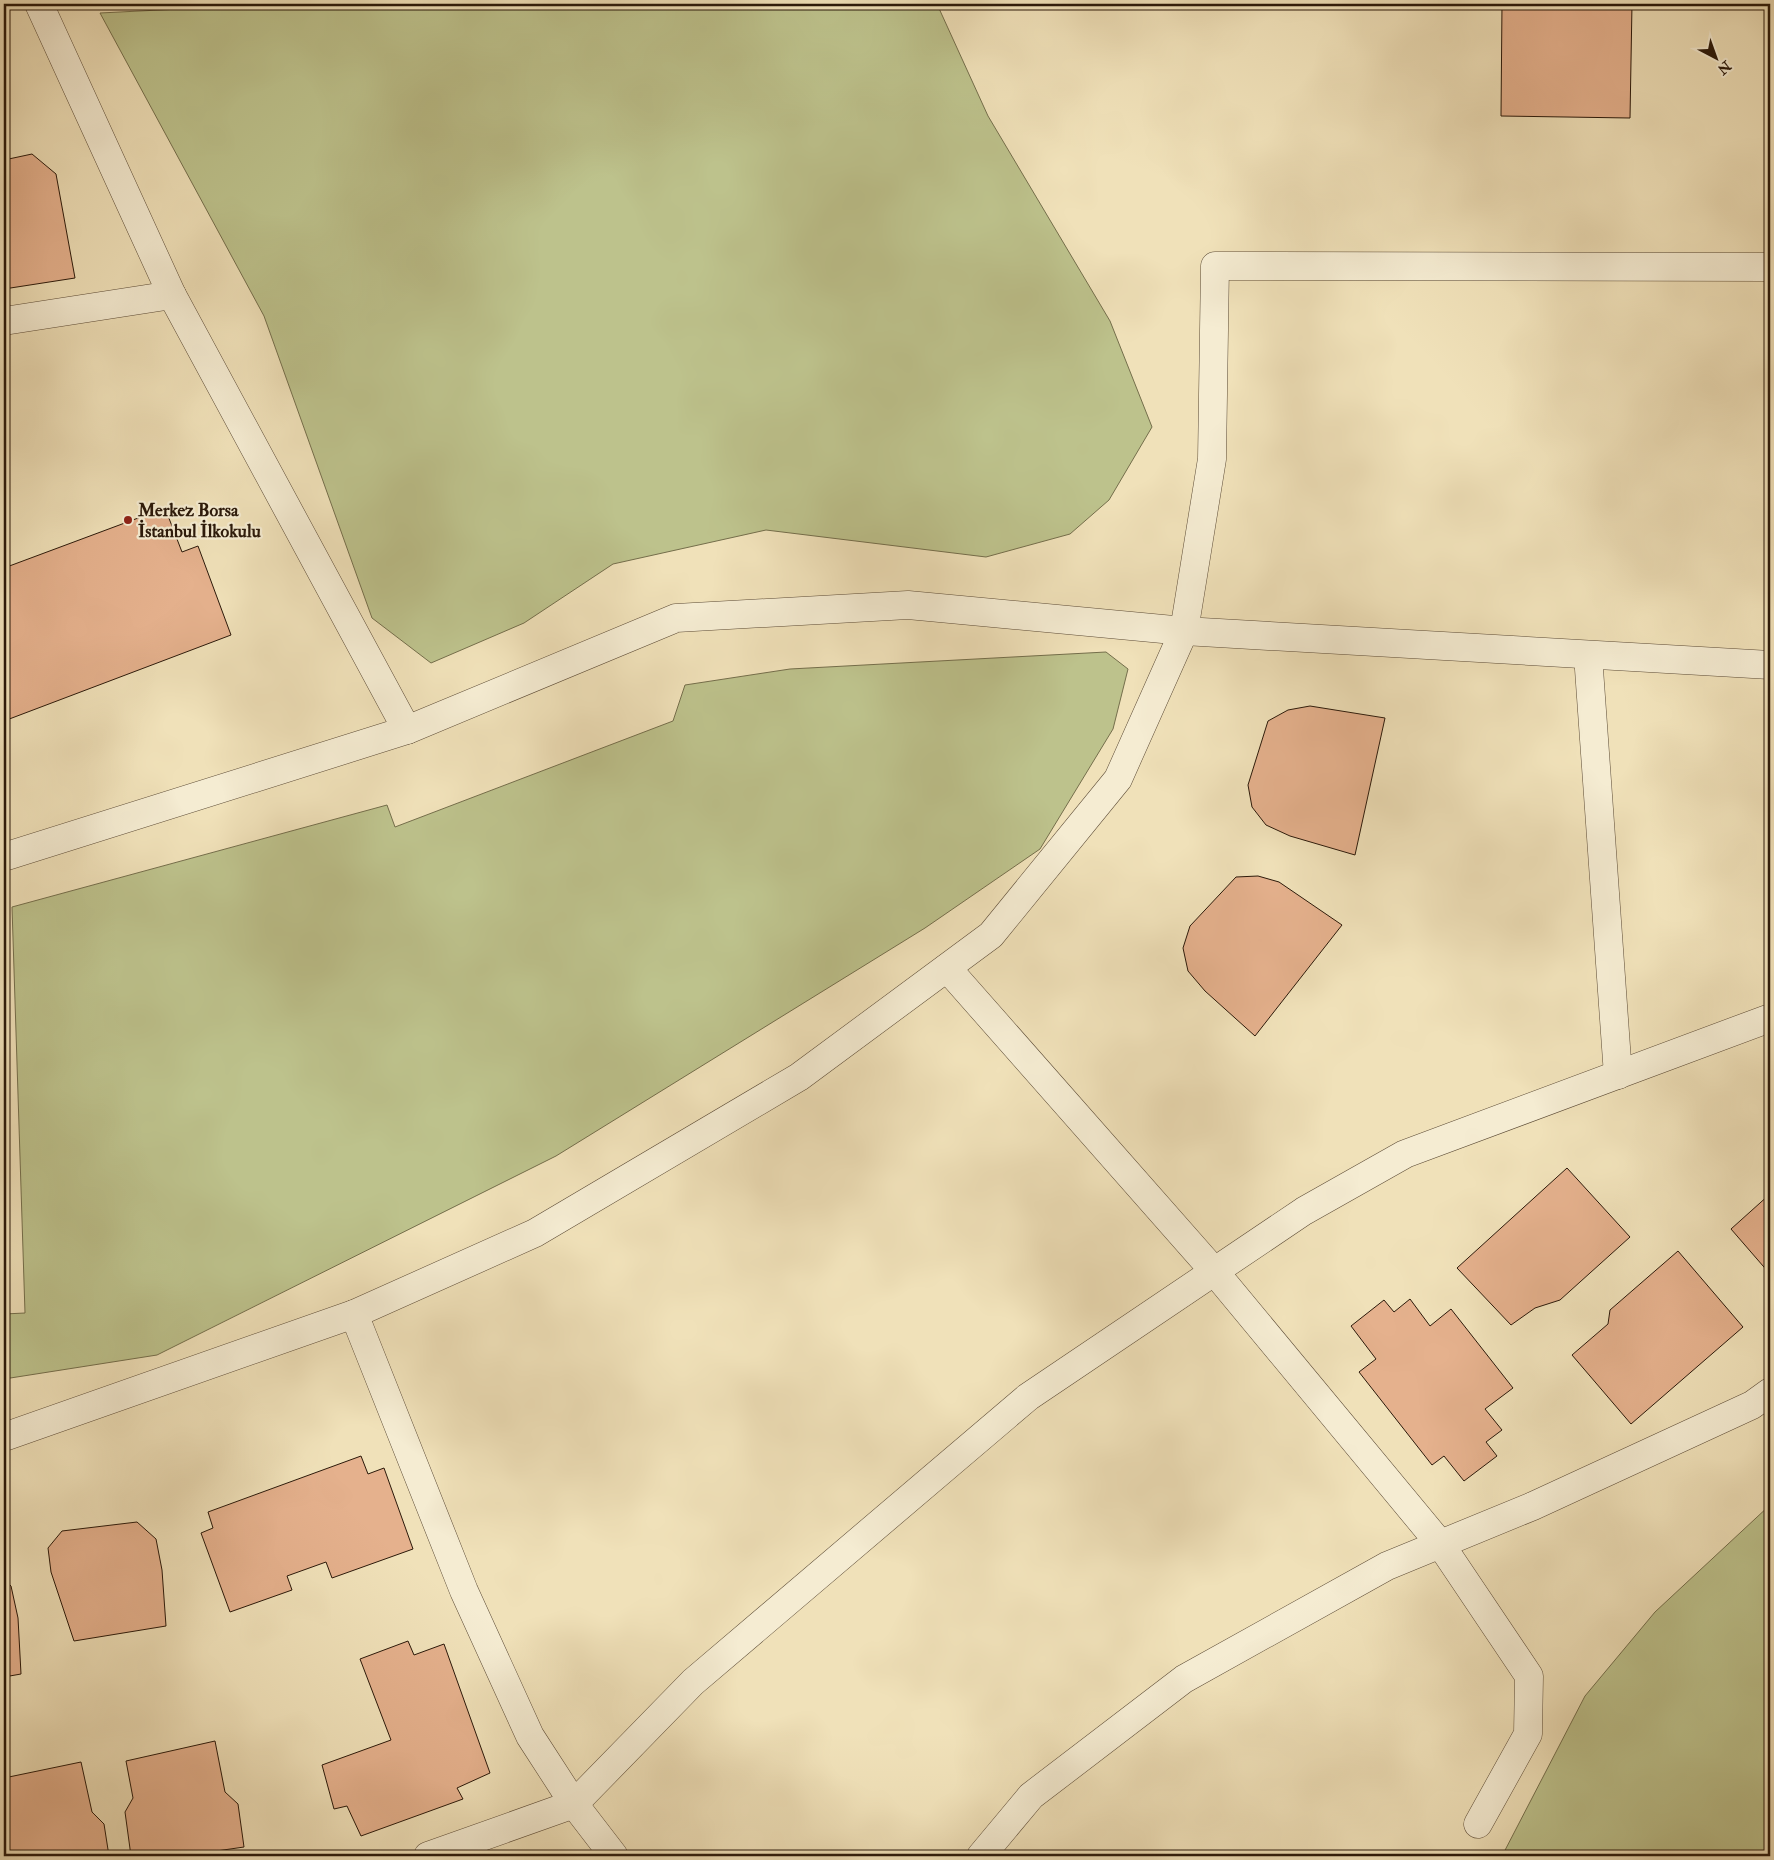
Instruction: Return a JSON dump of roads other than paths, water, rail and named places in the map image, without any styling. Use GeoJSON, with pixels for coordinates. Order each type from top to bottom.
{"type":"FeatureCollection","features":[{"type":"Feature","properties":{"kind":"street"},"geometry":{"type":"LineString","coordinates":[[39,4],[172,295],[407,730]]}},
{"type":"Feature","properties":{"kind":"street"},"geometry":{"type":"LineString","coordinates":[[4,1437],[354,1314],[535,1233],[799,1077],[990,935],[1118,780],[1184,631],[1212,458],[1214,266],[1770,267]]}},
{"type":"Feature","properties":{"kind":"street"},"geometry":{"type":"LineString","coordinates":[[4,321],[172,295]]}},
{"type":"Feature","properties":{"kind":"street"},"geometry":{"type":"LineString","coordinates":[[4,857],[407,730],[676,618],[908,605],[1184,631],[1770,665]]}},
{"type":"Feature","properties":{"kind":"street"},"geometry":{"type":"LineString","coordinates":[[1588,654],[1618,1074]]}},
{"type":"Feature","properties":{"kind":"street"},"geometry":{"type":"LineString","coordinates":[[947,968],[1214,1271],[1441,1545],[1530,1676],[1528,1734],[1478,1824]]}},
{"type":"Feature","properties":{"kind":"street"},"geometry":{"type":"LineString","coordinates":[[428,1856],[574,1804],[693,1682],[1028,1397],[1304,1211],[1405,1154],[1770,1018]]}},
{"type":"Feature","properties":{"kind":"street"},"geometry":{"type":"LineString","coordinates":[[354,1314],[464,1591],[530,1736],[574,1804],[614,1856]]}},
{"type":"Feature","properties":{"kind":"street"},"geometry":{"type":"LineString","coordinates":[[981,1856],[1031,1796],[1184,1679],[1387,1566],[1533,1506],[1752,1406],[1770,1392]]}},
{"type":"Feature","properties":{"kind":"place","name":"Merkez Borsa İstanbul İlkokulu"},"geometry":{"type":"Point","coordinates":[128,520]}}]}
